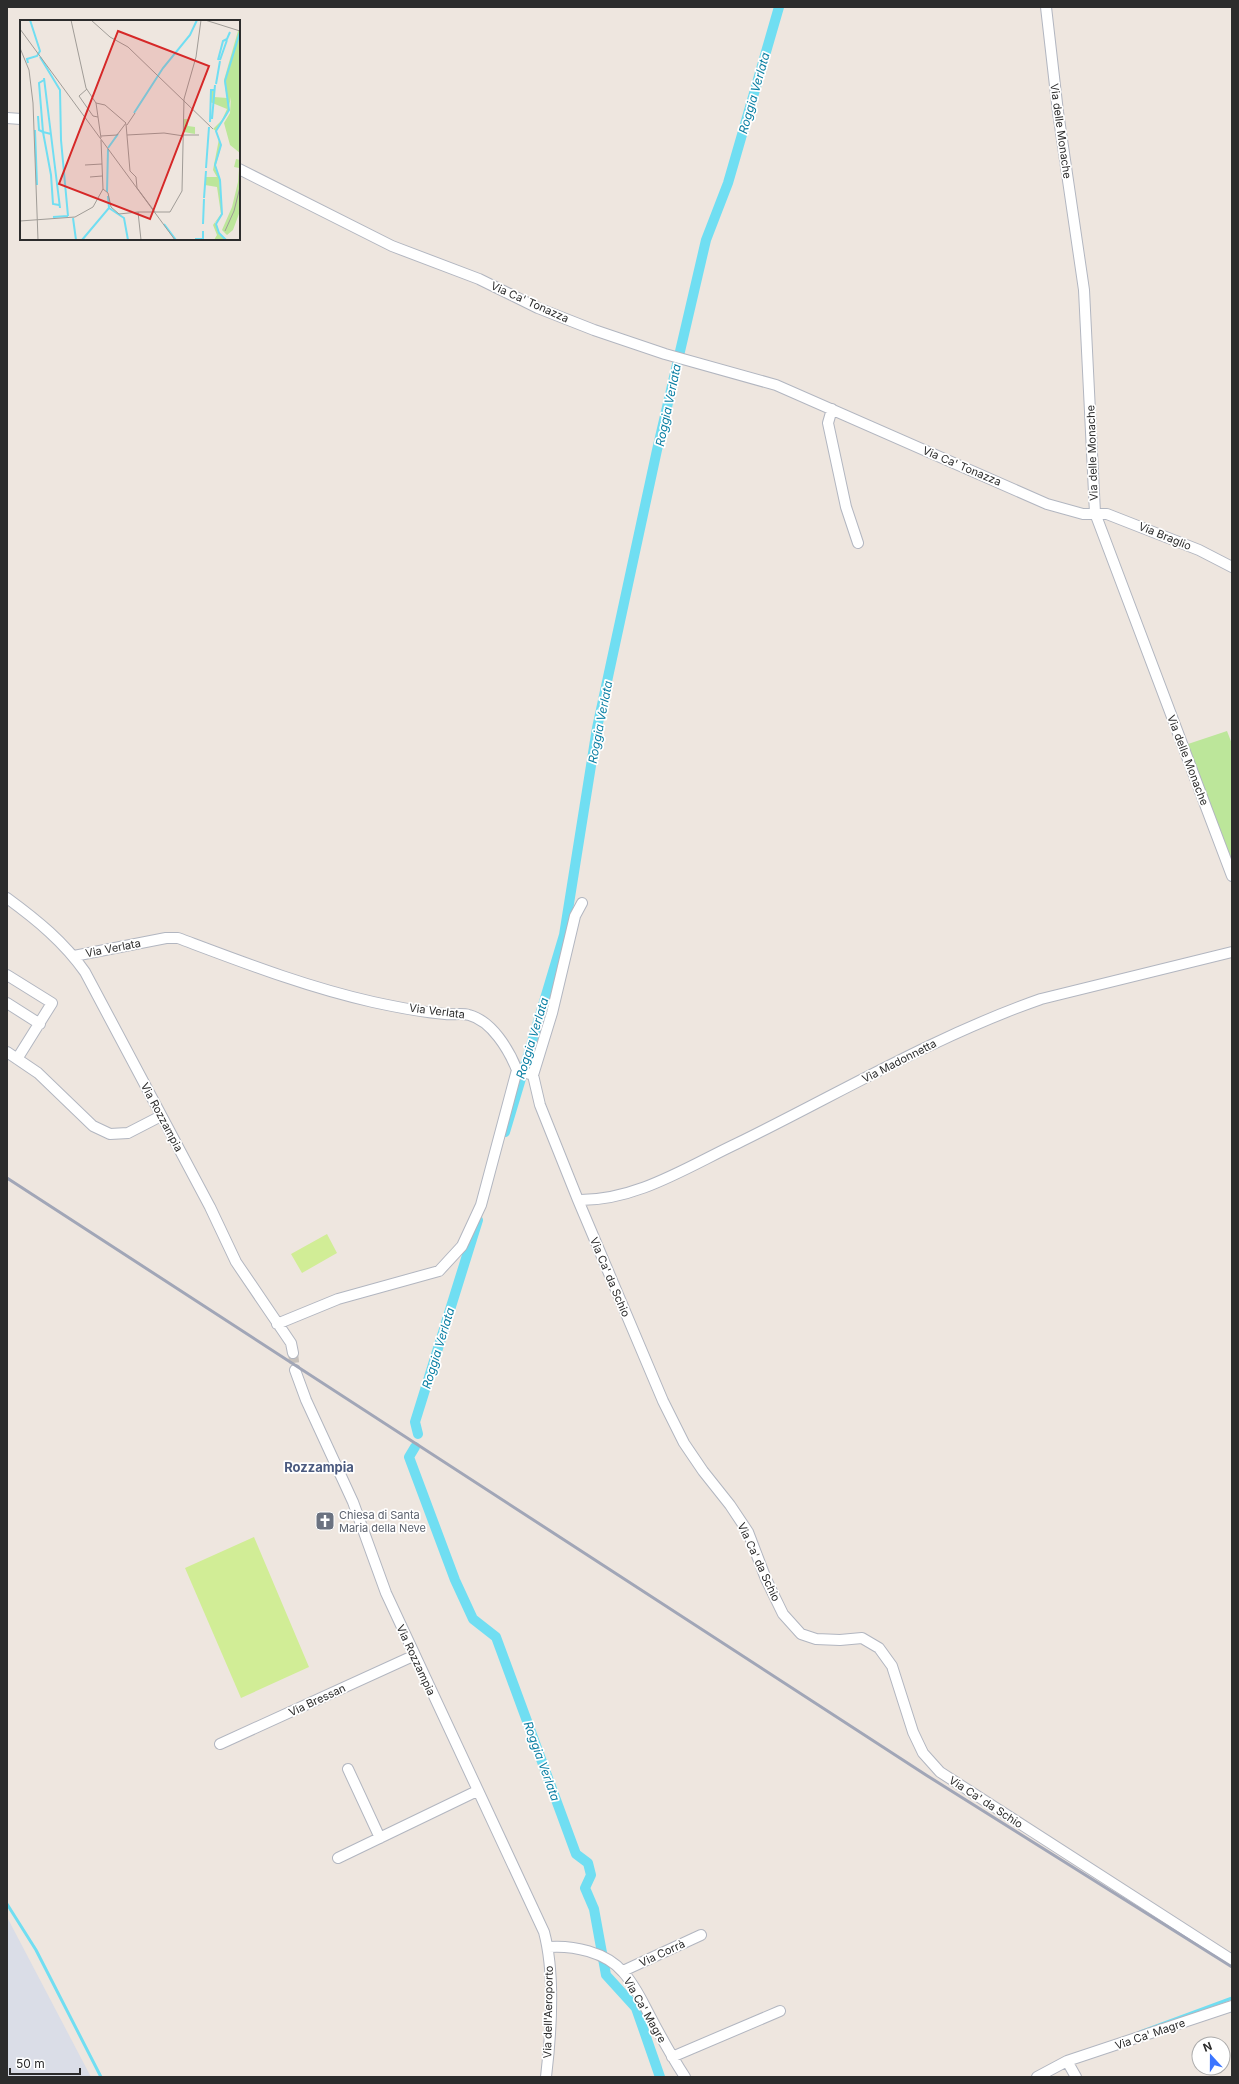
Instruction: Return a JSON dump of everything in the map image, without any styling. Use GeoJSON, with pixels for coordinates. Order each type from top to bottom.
{"type":"FeatureCollection","features":[{"type":"Feature","properties":{"kind":"street","name":"Via delle Monache"},"geometry":{"type":"LineString","coordinates":[[1046,7],[1058,112],[1084,290],[1095,512],[1232,876]]}},
{"type":"Feature","properties":{"kind":"street"},"geometry":{"type":"LineString","coordinates":[[7,118],[20,119]]}},
{"type":"Feature","properties":{"kind":"street","name":"Via Ca' Tonazza"},"geometry":{"type":"LineString","coordinates":[[240,170],[392,246],[479,279],[538,308],[594,330],[679,357],[776,385],[1047,504],[1083,514],[1095,512]]}},
{"type":"Feature","properties":{"kind":"street"},"geometry":{"type":"LineString","coordinates":[[832,409],[828,423],[846,507],[858,543]]}},
{"type":"Feature","properties":{"kind":"street","name":"Via Braglio"},"geometry":{"type":"LineString","coordinates":[[1095,512],[1107,514],[1150,529],[1199,550],[1232,567]]}},
{"type":"Feature","properties":{"kind":"street","name":"Via Rozzampia"},"geometry":{"type":"LineString","coordinates":[[7,898],[33,917],[74,956],[107,1012],[224,1232],[236,1262],[291,1343],[293,1353]]}},
{"type":"Feature","properties":{"kind":"street"},"geometry":{"type":"LineString","coordinates":[[277,1324],[338,1300],[439,1271],[462,1246],[481,1205],[524,1073],[552,1013],[575,916],[582,904]]}},
{"type":"Feature","properties":{"kind":"street","name":"Via Verlata"},"geometry":{"type":"LineString","coordinates":[[74,956],[166,938],[178,938],[329,991],[374,1002],[445,1014],[469,1015],[487,1026],[499,1037],[524,1073]]}},
{"type":"Feature","properties":{"kind":"street","name":"Via Madonnetta"},"geometry":{"type":"LineString","coordinates":[[578,1200],[600,1200],[642,1189],[803,1111],[944,1038],[1014,1009],[1047,998],[1232,952]]}},
{"type":"Feature","properties":{"kind":"street"},"geometry":{"type":"LineString","coordinates":[[7,975],[52,1003],[17,1059]]}},
{"type":"Feature","properties":{"kind":"street"},"geometry":{"type":"LineString","coordinates":[[7,1002],[40,1024]]}},
{"type":"Feature","properties":{"kind":"street"},"geometry":{"type":"LineString","coordinates":[[7,1052],[38,1072],[93,1126],[110,1134],[128,1133],[161,1116]]}},
{"type":"Feature","properties":{"kind":"street","name":"Via Ca' da Schio"},"geometry":{"type":"LineString","coordinates":[[524,1073],[540,1105],[578,1200],[666,1407],[688,1449],[730,1505],[748,1532],[766,1579],[783,1614],[801,1634],[816,1639],[840,1640],[862,1638],[879,1648],[892,1666],[913,1732],[923,1753],[940,1772],[1232,1960]]}},
{"type":"Feature","properties":{"kind":"street","name":"Via Rozzampia"},"geometry":{"type":"LineString","coordinates":[[296,1370],[306,1400],[353,1502],[386,1593],[413,1656],[530,1901],[544,1932],[548,1947]]}},
{"type":"Feature","properties":{"kind":"street","name":"Via Bressan"},"geometry":{"type":"LineString","coordinates":[[220,1744],[413,1656]]}},
{"type":"Feature","properties":{"kind":"street"},"geometry":{"type":"LineString","coordinates":[[348,1769],[380,1838]]}},
{"type":"Feature","properties":{"kind":"street"},"geometry":{"type":"LineString","coordinates":[[338,1858],[477,1791]]}},
{"type":"Feature","properties":{"kind":"street","name":"Via Corrà"},"geometry":{"type":"LineString","coordinates":[[623,1971],[701,1935]]}},
{"type":"Feature","properties":{"kind":"street","name":"Via Ca' Magre"},"geometry":{"type":"LineString","coordinates":[[548,1947],[564,1946],[604,1958],[623,1971],[635,1988],[672,2057],[685,2077]]}},
{"type":"Feature","properties":{"kind":"street","name":"Via dell'Aeroporto"},"geometry":{"type":"LineString","coordinates":[[546,2077],[551,1979],[548,1947]]}},
{"type":"Feature","properties":{"kind":"street","name":"Via Ca' Magre"},"geometry":{"type":"LineString","coordinates":[[1037,2077],[1067,2061],[1232,2006]]}},
{"type":"Feature","properties":{"kind":"street"},"geometry":{"type":"LineString","coordinates":[[672,2057],[780,2011]]}},
{"type":"Feature","properties":{"kind":"street"},"geometry":{"type":"LineString","coordinates":[[1067,2061],[1076,2077]]}},
{"type":"Feature","properties":{"kind":"shaded area"},"geometry":{"type":"Polygon","coordinates":[[[7,1917],[91,2077],[7,2077],[7,1917]]]}},
{"type":"Feature","properties":{"kind":"green space"},"geometry":{"type":"Polygon","coordinates":[[[1227,731],[1232,744],[1232,867],[1185,745],[1227,731]]]}},
{"type":"Feature","properties":{"kind":"green space"},"geometry":{"type":"Polygon","coordinates":[[[327,1234],[337,1253],[302,1273],[291,1254],[327,1234]]]}},
{"type":"Feature","properties":{"kind":"green space"},"geometry":{"type":"Polygon","coordinates":[[[254,1537],[309,1667],[241,1698],[185,1568],[254,1537]]]}},
{"type":"Feature","properties":{"kind":"waterway","name":"Roggia Verlata"},"geometry":{"type":"LineString","coordinates":[[505,1132],[564,935],[597,728],[657,450],[706,240],[728,183],[779,7]]}},
{"type":"Feature","properties":{"kind":"waterway","name":"Roggia Verlata"},"geometry":{"type":"LineString","coordinates":[[418,1434],[415,1422],[478,1220]]}},
{"type":"Feature","properties":{"kind":"waterway","name":"Roggia Verlata"},"geometry":{"type":"LineString","coordinates":[[415,1447],[409,1457],[455,1580],[473,1619],[496,1637],[576,1854],[588,1863],[591,1875],[585,1888],[594,1909],[606,1975],[636,2008],[660,2077]]}},
{"type":"Feature","properties":{"kind":"waterway"},"geometry":{"type":"LineString","coordinates":[[7,1904],[36,1950],[101,2077]]}},
{"type":"Feature","properties":{"kind":"waterway"},"geometry":{"type":"LineString","coordinates":[[1140,2032],[1232,1998]]}},
{"type":"Feature","properties":{"kind":"tunnel"},"geometry":{"type":"LineString","coordinates":[[293,1353],[295,1370]]}},
{"type":"Feature","properties":{"kind":"railway"},"geometry":{"type":"LineString","coordinates":[[7,1178],[926,1775],[1232,1967]]}},
{"type":"Feature","properties":{"kind":"place","name":"Chiesa di Santa Maria della Neve"},"geometry":{"type":"Point","coordinates":[325,1521]}},
{"type":"Feature","properties":{"kind":"district","name":"Rozzampia"},"geometry":{"type":"Point","coordinates":[319,1467]}}]}
